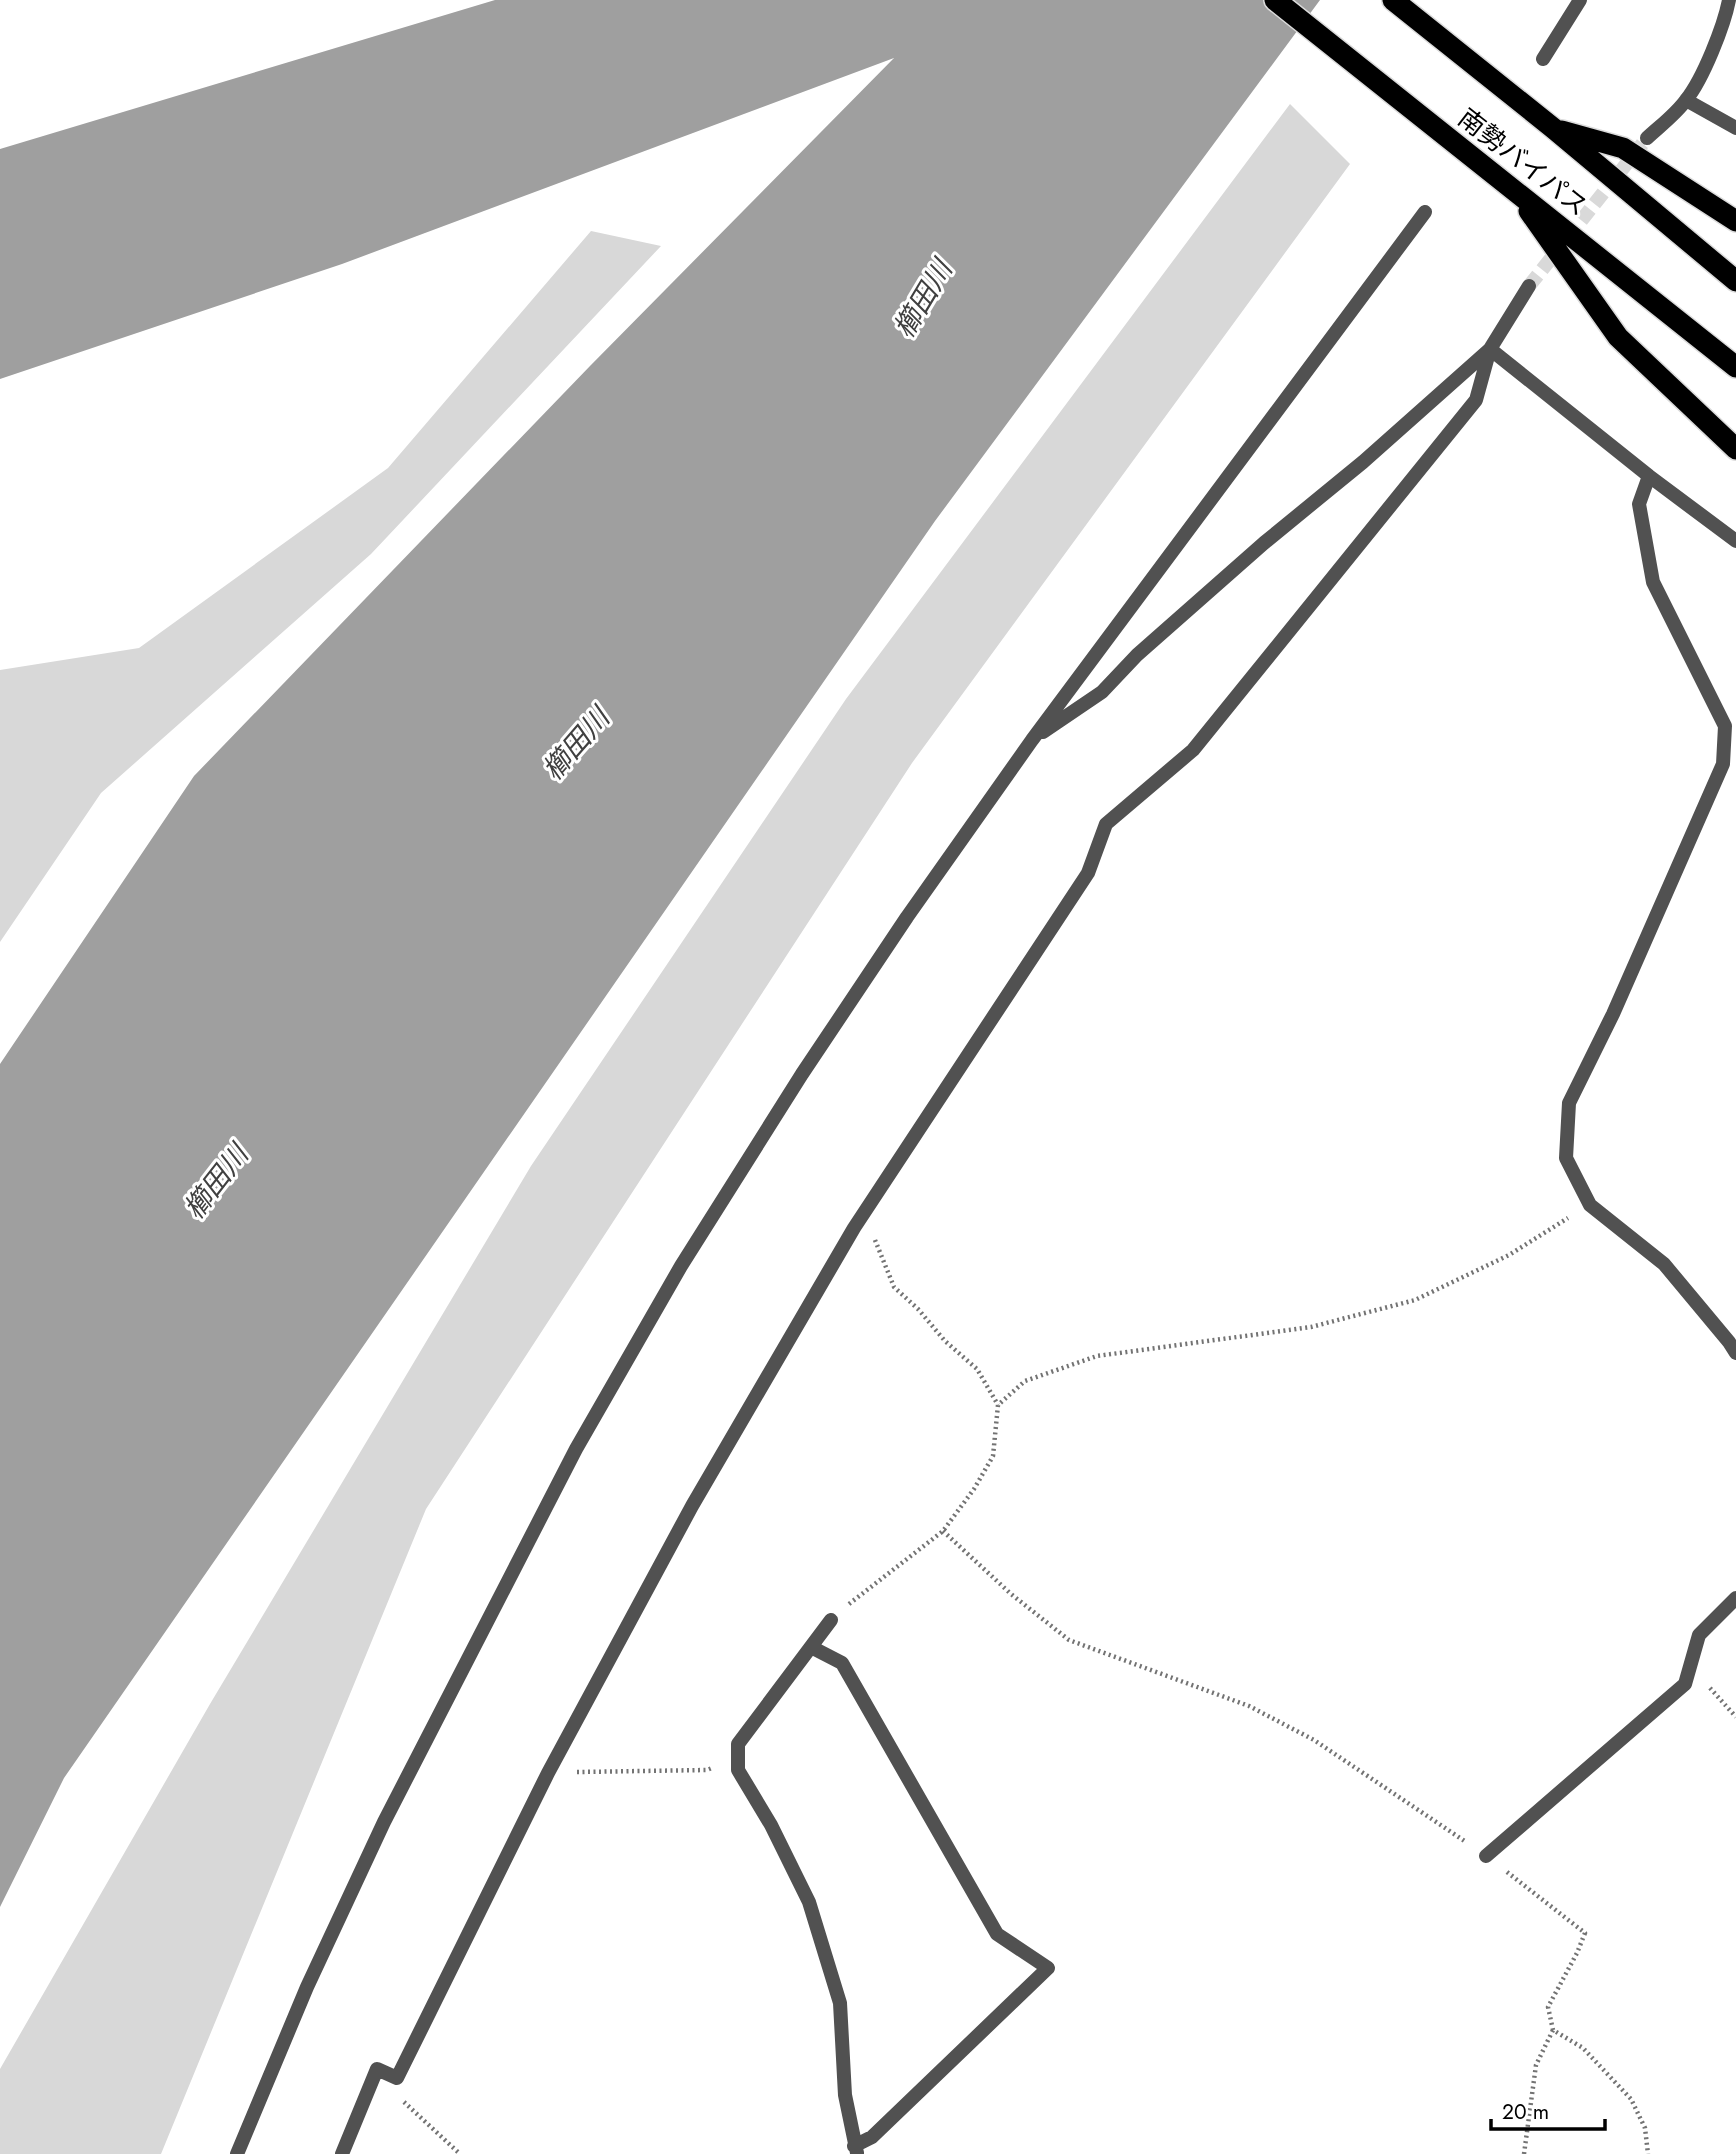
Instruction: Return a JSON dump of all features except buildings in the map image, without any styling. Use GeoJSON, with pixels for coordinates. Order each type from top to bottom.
{"type":"FeatureCollection","features":[{"type":"Feature","properties":{"kind":"highway","name":"南勢バイパス"},"geometry":{"type":"LineString","coordinates":[[1275,0],[1736,367]]}},
{"type":"Feature","properties":{"kind":"highway","name":"南勢バイパス"},"geometry":{"type":"LineString","coordinates":[[1393,0],[1553,128],[1736,281]]}},
{"type":"Feature","properties":{"kind":"highway"},"geometry":{"type":"LineString","coordinates":[[1553,128],[1623,148],[1736,221]]}},
{"type":"Feature","properties":{"kind":"highway"},"geometry":{"type":"LineString","coordinates":[[1516,192],[1618,337],[1736,449]]}},
{"type":"Feature","properties":{"kind":"street"},"geometry":{"type":"LineString","coordinates":[[1543,59],[1580,0]]}},
{"type":"Feature","properties":{"kind":"street"},"geometry":{"type":"LineString","coordinates":[[1647,138],[1686,100],[1721,28],[1729,0]]}},
{"type":"Feature","properties":{"kind":"street"},"geometry":{"type":"LineString","coordinates":[[1686,100],[1736,128]]}},
{"type":"Feature","properties":{"kind":"street"},"geometry":{"type":"LineString","coordinates":[[237,2154],[307,1987],[384,1822],[576,1449],[681,1266],[802,1074],[915,906],[1032,740],[1425,212]]}},
{"type":"Feature","properties":{"kind":"street"},"geometry":{"type":"LineString","coordinates":[[342,2154],[377,2069],[397,2078],[548,1773],[692,1506],[854,1228],[1088,873],[1106,824],[1193,750],[1476,400],[1490,349],[1529,286]]}},
{"type":"Feature","properties":{"kind":"street"},"geometry":{"type":"LineString","coordinates":[[1032,740],[1102,692],[1167,629],[1264,543],[1363,462],[1490,349]]}},
{"type":"Feature","properties":{"kind":"street"},"geometry":{"type":"LineString","coordinates":[[1490,349],[1649,476],[1736,541]]}},
{"type":"Feature","properties":{"kind":"street"},"geometry":{"type":"LineString","coordinates":[[1649,476],[1639,503],[1653,582],[1725,726],[1723,764],[1614,1014],[1569,1103],[1566,1158],[1590,1205],[1664,1264],[1736,1353]]}},
{"type":"Feature","properties":{"kind":"street"},"geometry":{"type":"LineString","coordinates":[[1486,1856],[1685,1684],[1699,1635],[1736,1598]]}},
{"type":"Feature","properties":{"kind":"street"},"geometry":{"type":"LineString","coordinates":[[811,1647],[842,1663],[998,1934],[1048,1968],[873,2137],[855,2150],[845,2095],[841,2003],[809,1902],[771,1825],[738,1770],[738,1744],[831,1620]]}},
{"type":"Feature","properties":{"kind":"path"},"geometry":{"type":"LineString","coordinates":[[998,1405],[1025,1381],[1097,1356],[1311,1327],[1415,1300],[1509,1255],[1590,1205]]}},
{"type":"Feature","properties":{"kind":"path"},"geometry":{"type":"LineString","coordinates":[[831,1620],[862,1591],[943,1531],[974,1489],[993,1456],[998,1405],[977,1368],[945,1341],[918,1309],[894,1287],[878,1241],[854,1228]]}},
{"type":"Feature","properties":{"kind":"path"},"geometry":{"type":"LineString","coordinates":[[943,1531],[1011,1594],[1069,1640],[1260,1712],[1314,1740],[1486,1856],[1585,1933],[1548,2007],[1553,2030],[1536,2065],[1524,2154]]}},
{"type":"Feature","properties":{"kind":"path"},"geometry":{"type":"LineString","coordinates":[[548,1773],[707,1770],[738,1757]]}},
{"type":"Feature","properties":{"kind":"path"},"geometry":{"type":"LineString","coordinates":[[1553,2030],[1583,2048],[1632,2099],[1645,2128],[1648,2154]]}},
{"type":"Feature","properties":{"kind":"path"},"geometry":{"type":"LineString","coordinates":[[397,2078],[402,2100],[460,2154]]}},
{"type":"Feature","properties":{"kind":"shaded area"},"geometry":{"type":"Polygon","coordinates":[[[1290,104],[1350,164],[912,763],[426,1509],[161,2154],[0,2154],[0,2069],[210,1704],[531,1166],[846,699],[1290,104]]]}},
{"type":"Feature","properties":{"kind":"shaded area"},"geometry":{"type":"Polygon","coordinates":[[[591,231],[661,246],[371,554],[101,793],[0,942],[0,670],[139,648],[388,468],[591,231]]]}},
{"type":"Feature","properties":{"kind":"water","name":"櫛田川"},"geometry":{"type":"Polygon","coordinates":[[[495,0],[1320,0],[935,521],[64,1778],[0,1907],[0,1064],[194,776],[590,366],[894,58],[342,264],[0,379],[0,149],[495,0]]]}},
{"type":"Feature","properties":{"kind":"tunnel"},"geometry":{"type":"LineString","coordinates":[[1529,286],[1647,138]]}}]}
